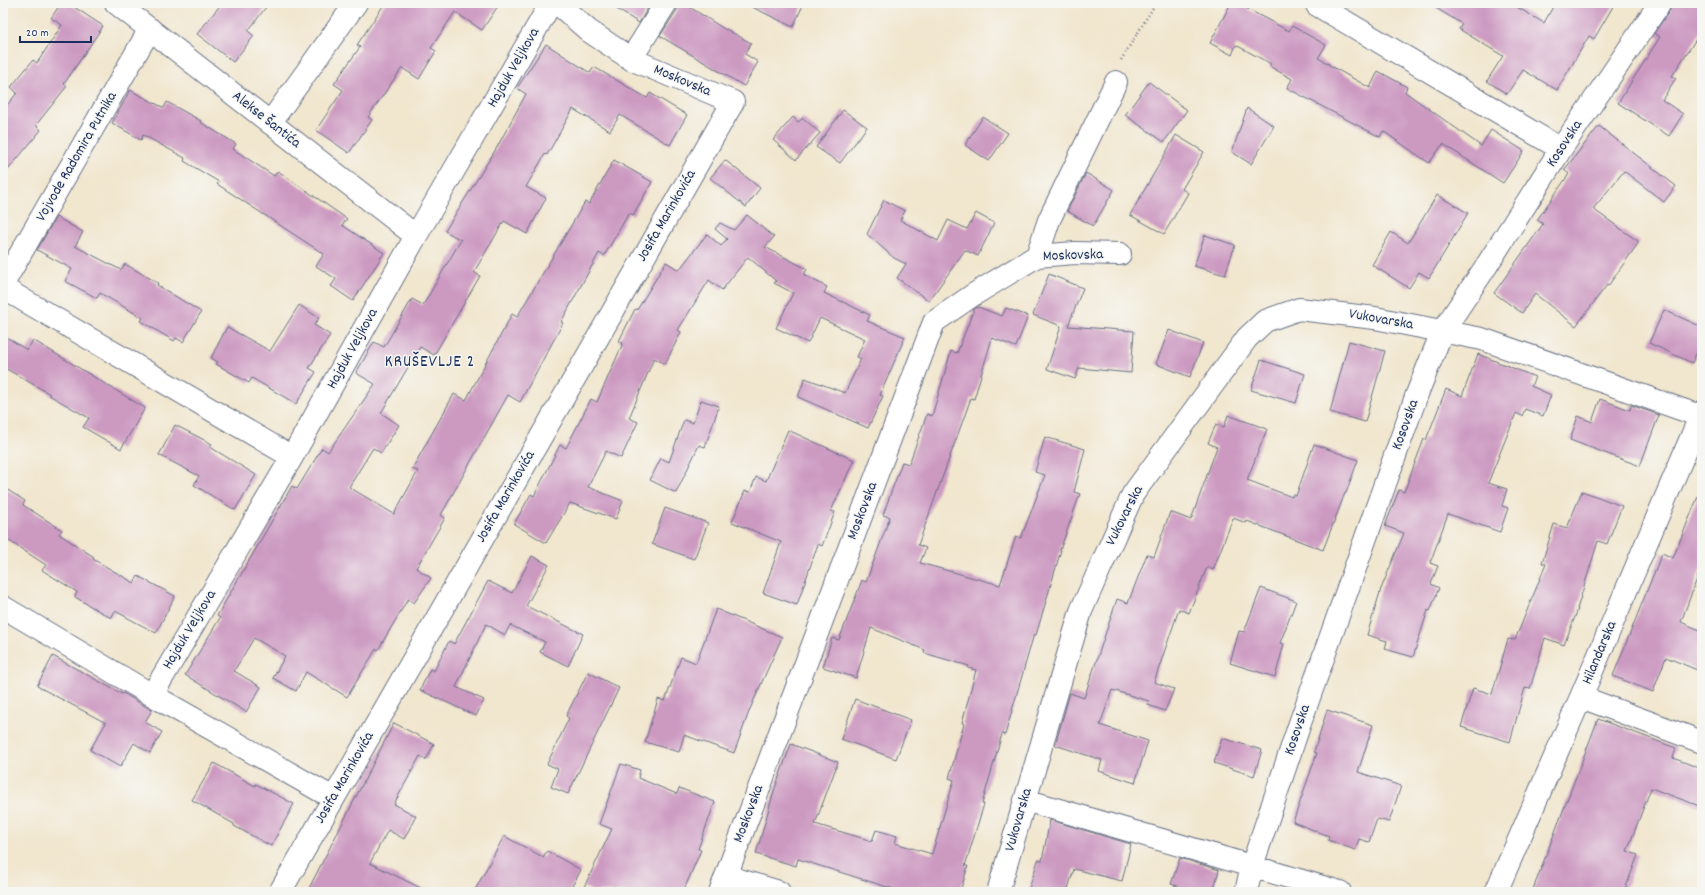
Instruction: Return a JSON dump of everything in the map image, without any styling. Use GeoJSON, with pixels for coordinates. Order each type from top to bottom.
{"type":"FeatureCollection","features":[{"type":"Feature","properties":{"kind":"street","name":"Alekse Šantića"},"geometry":{"type":"LineString","coordinates":[[116,3],[416,236]]}},
{"type":"Feature","properties":{"kind":"street"},"geometry":{"type":"LineString","coordinates":[[270,123],[356,3]]}},
{"type":"Feature","properties":{"kind":"street","name":"Hajduk Veljkova"},"geometry":{"type":"LineString","coordinates":[[152,695],[292,457],[416,236],[551,3]]}},
{"type":"Feature","properties":{"kind":"street","name":"Moskovska"},"geometry":{"type":"LineString","coordinates":[[557,3],[589,31],[631,59],[733,102]]}},
{"type":"Feature","properties":{"kind":"street"},"geometry":{"type":"LineString","coordinates":[[631,59],[666,3]]}},
{"type":"Feature","properties":{"kind":"street","name":"Kosovska"},"geometry":{"type":"LineString","coordinates":[[1246,892],[1252,866],[1303,716],[1417,394],[1442,332],[1487,265],[1561,149],[1660,3]]}},
{"type":"Feature","properties":{"kind":"street"},"geometry":{"type":"LineString","coordinates":[[1317,5],[1561,149]]}},
{"type":"Feature","properties":{"kind":"street","name":"Vojvode Radomira Putnika"},"geometry":{"type":"LineString","coordinates":[[3,284],[150,29]]}},
{"type":"Feature","properties":{"kind":"street"},"geometry":{"type":"LineString","coordinates":[[1037,256],[1049,220],[1116,82]]}},
{"type":"Feature","properties":{"kind":"street","name":"Josifa Marinkovića"},"geometry":{"type":"LineString","coordinates":[[280,892],[733,102]]}},
{"type":"Feature","properties":{"kind":"street","name":"Moskovska"},"geometry":{"type":"LineString","coordinates":[[723,884],[934,322],[973,295],[1037,256],[1075,253],[1120,254]]}},
{"type":"Feature","properties":{"kind":"street"},"geometry":{"type":"LineString","coordinates":[[3,288],[292,457]]}},
{"type":"Feature","properties":{"kind":"street","name":"Vukovarska"},"geometry":{"type":"LineString","coordinates":[[998,892],[1081,610],[1133,494],[1247,338],[1265,321],[1299,308],[1375,318],[1482,339],[1701,414]]}},
{"type":"Feature","properties":{"kind":"street","name":"Hilandarska"},"geometry":{"type":"LineString","coordinates":[[1496,892],[1581,697],[1701,414]]}},
{"type":"Feature","properties":{"kind":"street"},"geometry":{"type":"LineString","coordinates":[[3,607],[152,695],[333,798]]}},
{"type":"Feature","properties":{"kind":"street"},"geometry":{"type":"LineString","coordinates":[[1581,697],[1702,742]]}},
{"type":"Feature","properties":{"kind":"street"},"geometry":{"type":"LineString","coordinates":[[1025,800],[1340,892]]}},
{"type":"Feature","properties":{"kind":"street"},"geometry":{"type":"LineString","coordinates":[[723,884],[779,892]]}},
{"type":"Feature","properties":{"kind":"path"},"geometry":{"type":"LineString","coordinates":[[1116,82],[1120,61],[1156,3]]}},
{"type":"Feature","properties":{"kind":"building"},"geometry":{"type":"Polygon","coordinates":[[[61,3],[68,3],[103,26],[64,84],[67,86],[36,125],[41,130],[3,176],[3,110],[17,93],[11,87],[33,60],[37,63],[62,25],[51,18],[61,3]]]}},
{"type":"Feature","properties":{"kind":"building"},"geometry":{"type":"Polygon","coordinates":[[[222,3],[269,3],[248,31],[254,36],[233,62],[197,34],[222,3]]]}},
{"type":"Feature","properties":{"kind":"building"},"geometry":{"type":"Polygon","coordinates":[[[385,3],[500,3],[482,30],[455,12],[431,48],[436,51],[419,79],[402,68],[368,117],[372,120],[349,153],[316,130],[343,90],[334,84],[360,47],[357,45],[385,3]]]}},
{"type":"Feature","properties":{"kind":"building"},"geometry":{"type":"Polygon","coordinates":[[[607,3],[651,3],[639,23],[607,3]]]}},
{"type":"Feature","properties":{"kind":"building"},"geometry":{"type":"Polygon","coordinates":[[[678,3],[683,3],[726,30],[751,43],[745,54],[758,62],[744,86],[660,36],[677,10],[678,3]]]}},
{"type":"Feature","properties":{"kind":"building"},"geometry":{"type":"Polygon","coordinates":[[[744,3],[804,3],[793,27],[744,3]]]}},
{"type":"Feature","properties":{"kind":"building"},"geometry":{"type":"Polygon","coordinates":[[[1231,3],[1236,3],[1289,31],[1292,26],[1326,45],[1318,58],[1370,88],[1378,71],[1407,87],[1405,92],[1481,146],[1491,130],[1524,151],[1503,183],[1443,144],[1429,163],[1383,131],[1380,137],[1287,88],[1292,79],[1269,66],[1271,64],[1236,45],[1232,55],[1210,43],[1231,3]]]}},
{"type":"Feature","properties":{"kind":"building"},"geometry":{"type":"Polygon","coordinates":[[[1428,3],[1510,3],[1544,23],[1555,3],[1615,3],[1594,39],[1589,36],[1557,90],[1523,70],[1507,94],[1487,81],[1503,56],[1459,29],[1462,24],[1428,3]]]}},
{"type":"Feature","properties":{"kind":"building"},"geometry":{"type":"Polygon","coordinates":[[[1672,3],[1702,3],[1702,30],[1672,76],[1676,78],[1662,100],[1683,114],[1669,136],[1618,103],[1660,37],[1654,33],[1670,10],[1672,3]]]}},
{"type":"Feature","properties":{"kind":"building"},"geometry":{"type":"Polygon","coordinates":[[[546,44],[590,73],[594,67],[647,98],[650,93],[687,115],[670,145],[620,115],[610,131],[573,109],[547,155],[545,154],[526,187],[546,198],[527,234],[504,221],[474,272],[480,276],[434,355],[420,347],[381,413],[399,425],[381,453],[373,448],[349,487],[394,514],[418,471],[412,469],[454,394],[466,400],[512,314],[517,317],[585,202],[589,204],[614,160],[652,182],[633,215],[629,213],[604,256],[599,253],[561,322],[563,323],[520,402],[508,395],[441,515],[445,518],[416,568],[431,578],[414,603],[408,599],[378,650],[376,649],[347,697],[306,672],[296,691],[273,678],[285,656],[254,638],[234,671],[261,687],[246,712],[185,675],[220,618],[217,616],[292,486],[297,489],[322,448],[328,452],[375,384],[356,373],[374,342],[384,347],[412,299],[423,305],[461,240],[445,231],[496,149],[526,94],[517,88],[546,44]]]}},
{"type":"Feature","properties":{"kind":"building"},"geometry":{"type":"Polygon","coordinates":[[[1149,82],[1187,110],[1164,142],[1125,115],[1149,82]]]}},
{"type":"Feature","properties":{"kind":"building"},"geometry":{"type":"Polygon","coordinates":[[[130,90],[164,108],[167,102],[201,121],[200,122],[236,144],[233,149],[274,176],[278,171],[347,219],[342,225],[384,253],[353,301],[331,286],[336,279],[316,266],[324,254],[217,184],[219,182],[184,161],[185,158],[143,135],[141,140],[112,123],[130,90]]]}},
{"type":"Feature","properties":{"kind":"building"},"geometry":{"type":"Polygon","coordinates":[[[1247,108],[1274,126],[1251,164],[1232,152],[1247,108]]]}},
{"type":"Feature","properties":{"kind":"building"},"geometry":{"type":"Polygon","coordinates":[[[843,110],[867,127],[840,163],[816,147],[843,110]]]}},
{"type":"Feature","properties":{"kind":"building"},"geometry":{"type":"Polygon","coordinates":[[[793,117],[798,122],[803,118],[820,133],[796,160],[773,140],[793,117]]]}},
{"type":"Feature","properties":{"kind":"building"},"geometry":{"type":"Polygon","coordinates":[[[983,117],[1008,133],[989,161],[965,145],[983,117]]]}},
{"type":"Feature","properties":{"kind":"building"},"geometry":{"type":"Polygon","coordinates":[[[1599,126],[1676,186],[1664,202],[1624,171],[1593,209],[1639,242],[1608,286],[1607,285],[1576,326],[1535,294],[1522,313],[1494,293],[1543,224],[1537,220],[1569,174],[1564,170],[1599,126]]]}},
{"type":"Feature","properties":{"kind":"building"},"geometry":{"type":"Polygon","coordinates":[[[1176,135],[1204,152],[1182,189],[1188,193],[1164,234],[1130,215],[1176,135]]]}},
{"type":"Feature","properties":{"kind":"building"},"geometry":{"type":"Polygon","coordinates":[[[725,160],[760,188],[746,207],[710,178],[725,160]]]}},
{"type":"Feature","properties":{"kind":"building"},"geometry":{"type":"Polygon","coordinates":[[[1086,173],[1114,190],[1093,226],[1067,211],[1086,173]]]}},
{"type":"Feature","properties":{"kind":"building"},"geometry":{"type":"Polygon","coordinates":[[[1437,195],[1468,213],[1429,278],[1419,272],[1409,288],[1372,265],[1391,232],[1408,243],[1437,195]]]}},
{"type":"Feature","properties":{"kind":"building"},"geometry":{"type":"Polygon","coordinates":[[[884,200],[905,211],[900,220],[938,241],[948,220],[967,229],[976,213],[994,223],[978,256],[965,250],[929,301],[897,278],[906,264],[894,258],[867,234],[884,200]]]}},
{"type":"Feature","properties":{"kind":"building"},"geometry":{"type":"Polygon","coordinates":[[[747,215],[774,237],[765,247],[807,269],[804,275],[827,287],[824,293],[870,315],[867,321],[905,337],[880,395],[883,396],[868,428],[798,397],[805,378],[845,393],[861,359],[857,357],[865,339],[820,318],[808,343],[776,328],[793,293],[774,283],[776,281],[748,257],[722,290],[709,280],[678,330],[681,332],[665,364],[654,358],[629,418],[638,422],[621,458],[606,451],[588,487],[623,501],[616,519],[570,503],[546,543],[514,524],[531,494],[534,496],[560,445],[566,448],[591,399],[597,402],[623,343],[619,341],[635,309],[637,310],[666,262],[679,270],[707,234],[721,246],[727,239],[715,229],[720,223],[734,230],[747,215]]]}},
{"type":"Feature","properties":{"kind":"building"},"geometry":{"type":"Polygon","coordinates":[[[56,217],[83,232],[75,246],[121,270],[125,264],[158,283],[157,285],[201,312],[183,342],[176,338],[174,341],[141,321],[143,318],[100,293],[97,298],[65,281],[72,269],[37,250],[56,217]]]}},
{"type":"Feature","properties":{"kind":"building"},"geometry":{"type":"Polygon","coordinates":[[[1205,235],[1235,245],[1225,275],[1194,266],[1205,235]]]}},
{"type":"Feature","properties":{"kind":"building"},"geometry":{"type":"Polygon","coordinates":[[[1049,274],[1083,288],[1068,326],[1134,331],[1131,373],[1079,368],[1075,379],[1047,369],[1061,326],[1033,315],[1049,274]]]}},
{"type":"Feature","properties":{"kind":"building"},"geometry":{"type":"Polygon","coordinates":[[[299,305],[319,318],[314,325],[330,335],[309,368],[316,372],[296,404],[252,378],[249,383],[216,364],[218,362],[211,358],[227,327],[270,351],[299,305]]]}},
{"type":"Feature","properties":{"kind":"building"},"geometry":{"type":"Polygon","coordinates":[[[978,307],[1002,316],[1006,308],[1028,316],[1016,347],[992,338],[974,399],[971,398],[918,545],[926,548],[920,563],[1000,585],[1016,536],[1021,538],[1045,475],[1035,472],[1045,437],[1085,449],[1074,492],[1080,494],[1060,550],[1036,635],[1034,634],[1005,735],[1002,734],[982,804],[984,804],[965,866],[968,866],[960,892],[903,892],[798,859],[796,866],[756,854],[774,791],[791,744],[838,762],[815,824],[872,841],[876,830],[897,836],[895,843],[932,854],[954,780],[949,778],[964,724],[962,723],[976,670],[968,668],[969,666],[924,653],[925,650],[871,628],[856,678],[823,667],[832,638],[839,640],[862,580],[866,582],[890,517],[883,515],[902,462],[909,464],[927,414],[932,416],[951,351],[957,353],[974,309],[978,307]]]}},
{"type":"Feature","properties":{"kind":"building"},"geometry":{"type":"Polygon","coordinates":[[[1664,310],[1702,327],[1702,341],[1692,363],[1649,343],[1664,310]]]}},
{"type":"Feature","properties":{"kind":"building"},"geometry":{"type":"Polygon","coordinates":[[[1169,330],[1203,343],[1190,377],[1156,364],[1169,330]]]}},
{"type":"Feature","properties":{"kind":"building"},"geometry":{"type":"Polygon","coordinates":[[[3,335],[27,350],[33,340],[145,408],[121,449],[83,427],[89,418],[3,367],[3,335]]]}},
{"type":"Feature","properties":{"kind":"building"},"geometry":{"type":"Polygon","coordinates":[[[1349,341],[1385,351],[1365,422],[1330,412],[1349,341]]]}},
{"type":"Feature","properties":{"kind":"building"},"geometry":{"type":"Polygon","coordinates":[[[1478,354],[1535,377],[1531,386],[1551,395],[1543,416],[1525,409],[1522,416],[1516,413],[1488,483],[1507,489],[1502,506],[1508,508],[1500,532],[1448,514],[1430,563],[1438,566],[1431,584],[1439,588],[1430,611],[1428,610],[1413,657],[1385,649],[1387,641],[1367,635],[1381,589],[1404,533],[1385,526],[1399,490],[1404,492],[1424,439],[1426,440],[1446,389],[1462,396],[1478,354]]]}},
{"type":"Feature","properties":{"kind":"building"},"geometry":{"type":"Polygon","coordinates":[[[1261,360],[1305,374],[1296,403],[1251,390],[1261,360]]]}},
{"type":"Feature","properties":{"kind":"building"},"geometry":{"type":"Polygon","coordinates":[[[1600,399],[1630,410],[1631,405],[1659,415],[1640,466],[1570,440],[1578,416],[1592,422],[1600,399]]]}},
{"type":"Feature","properties":{"kind":"building"},"geometry":{"type":"Polygon","coordinates":[[[701,400],[719,406],[705,447],[699,445],[676,493],[650,480],[661,458],[669,462],[684,420],[693,423],[701,400]]]}},
{"type":"Feature","properties":{"kind":"building"},"geometry":{"type":"Polygon","coordinates":[[[1228,415],[1267,429],[1247,480],[1292,497],[1293,494],[1296,496],[1314,444],[1358,460],[1323,550],[1247,521],[1246,523],[1233,518],[1213,570],[1207,567],[1189,613],[1179,609],[1154,682],[1174,689],[1165,711],[1148,705],[1149,701],[1112,690],[1100,725],[1148,741],[1135,783],[1099,771],[1102,760],[1055,745],[1070,693],[1084,698],[1117,599],[1128,603],[1147,554],[1154,557],[1170,512],[1191,520],[1217,447],[1208,443],[1216,424],[1224,427],[1228,415]]]}},
{"type":"Feature","properties":{"kind":"building"},"geometry":{"type":"Polygon","coordinates":[[[175,425],[212,444],[210,447],[256,475],[235,510],[194,485],[199,476],[159,455],[175,425]]]}},
{"type":"Feature","properties":{"kind":"building"},"geometry":{"type":"Polygon","coordinates":[[[788,430],[854,460],[831,511],[835,512],[822,546],[818,544],[797,605],[763,593],[781,542],[732,522],[745,491],[750,492],[756,477],[766,481],[788,430]]]}},
{"type":"Feature","properties":{"kind":"building"},"geometry":{"type":"Polygon","coordinates":[[[3,487],[25,501],[23,505],[62,530],[59,534],[94,557],[93,559],[134,583],[138,576],[175,596],[156,633],[115,611],[111,618],[75,597],[77,592],[42,570],[46,565],[3,537],[3,487]]]}},
{"type":"Feature","properties":{"kind":"building"},"geometry":{"type":"Polygon","coordinates":[[[1701,489],[1702,565],[1681,622],[1702,631],[1702,672],[1666,657],[1653,692],[1613,676],[1662,553],[1673,558],[1701,489]]]}},
{"type":"Feature","properties":{"kind":"building"},"geometry":{"type":"Polygon","coordinates":[[[1582,491],[1622,506],[1607,544],[1598,541],[1578,609],[1564,645],[1545,638],[1530,689],[1525,688],[1510,742],[1461,727],[1473,688],[1492,694],[1508,639],[1515,640],[1546,564],[1542,563],[1554,524],[1567,528],[1582,491]]]}},
{"type":"Feature","properties":{"kind":"building"},"geometry":{"type":"Polygon","coordinates":[[[665,508],[708,523],[694,559],[652,544],[665,508]]]}},
{"type":"Feature","properties":{"kind":"building"},"geometry":{"type":"Polygon","coordinates":[[[532,556],[549,565],[526,606],[583,634],[568,666],[540,652],[545,642],[510,625],[505,635],[486,624],[456,687],[484,700],[476,716],[420,690],[430,669],[434,671],[449,641],[454,644],[488,581],[512,593],[532,556]]]}},
{"type":"Feature","properties":{"kind":"building"},"geometry":{"type":"Polygon","coordinates":[[[1261,588],[1296,601],[1280,643],[1284,644],[1275,677],[1230,663],[1239,631],[1244,632],[1261,588]]]}},
{"type":"Feature","properties":{"kind":"building"},"geometry":{"type":"Polygon","coordinates":[[[716,609],[782,637],[750,709],[734,753],[684,735],[679,752],[645,742],[658,699],[665,701],[681,657],[696,663],[716,609]]]}},
{"type":"Feature","properties":{"kind":"building"},"geometry":{"type":"Polygon","coordinates":[[[53,656],[152,710],[145,722],[162,732],[150,753],[134,743],[120,767],[90,750],[106,723],[37,686],[53,656]]]}},
{"type":"Feature","properties":{"kind":"building"},"geometry":{"type":"Polygon","coordinates":[[[588,672],[619,688],[568,794],[551,787],[558,769],[547,764],[569,718],[566,716],[588,672]]]}},
{"type":"Feature","properties":{"kind":"building"},"geometry":{"type":"Polygon","coordinates":[[[855,699],[911,720],[896,759],[841,739],[855,699]]]}},
{"type":"Feature","properties":{"kind":"building"},"geometry":{"type":"Polygon","coordinates":[[[1327,710],[1373,725],[1358,772],[1401,786],[1389,822],[1377,819],[1369,842],[1359,839],[1355,850],[1328,840],[1329,836],[1293,822],[1317,753],[1314,752],[1327,710]]]}},
{"type":"Feature","properties":{"kind":"building"},"geometry":{"type":"Polygon","coordinates":[[[1598,719],[1676,748],[1673,758],[1702,769],[1702,807],[1651,788],[1627,851],[1638,855],[1624,892],[1532,892],[1598,719]]]}},
{"type":"Feature","properties":{"kind":"building"},"geometry":{"type":"Polygon","coordinates":[[[394,723],[434,744],[426,760],[420,756],[394,804],[416,816],[404,839],[388,830],[370,863],[429,892],[307,892],[394,723]]]}},
{"type":"Feature","properties":{"kind":"building"},"geometry":{"type":"Polygon","coordinates":[[[1222,738],[1262,750],[1254,776],[1214,763],[1222,738]]]}},
{"type":"Feature","properties":{"kind":"building"},"geometry":{"type":"Polygon","coordinates":[[[214,763],[255,786],[256,784],[294,804],[271,846],[234,826],[234,824],[192,800],[214,763]]]}},
{"type":"Feature","properties":{"kind":"building"},"geometry":{"type":"Polygon","coordinates":[[[621,764],[640,770],[638,778],[677,794],[679,788],[715,802],[698,849],[701,850],[683,892],[594,892],[584,887],[612,829],[599,824],[621,764]]]}},
{"type":"Feature","properties":{"kind":"building"},"geometry":{"type":"Polygon","coordinates":[[[1050,820],[1131,844],[1122,881],[1074,869],[1067,892],[1028,892],[1038,860],[1042,861],[1050,820]]]}},
{"type":"Feature","properties":{"kind":"building"},"geometry":{"type":"Polygon","coordinates":[[[504,836],[543,857],[547,851],[581,870],[569,892],[474,892],[504,836]]]}},
{"type":"Feature","properties":{"kind":"building"},"geometry":{"type":"Polygon","coordinates":[[[1180,858],[1219,870],[1213,892],[1196,892],[1171,884],[1180,858]]]}},
{"type":"Feature","properties":{"kind":"district","name":"KRUŠEVLJE 2"},"geometry":{"type":"Point","coordinates":[430,363]}}]}
